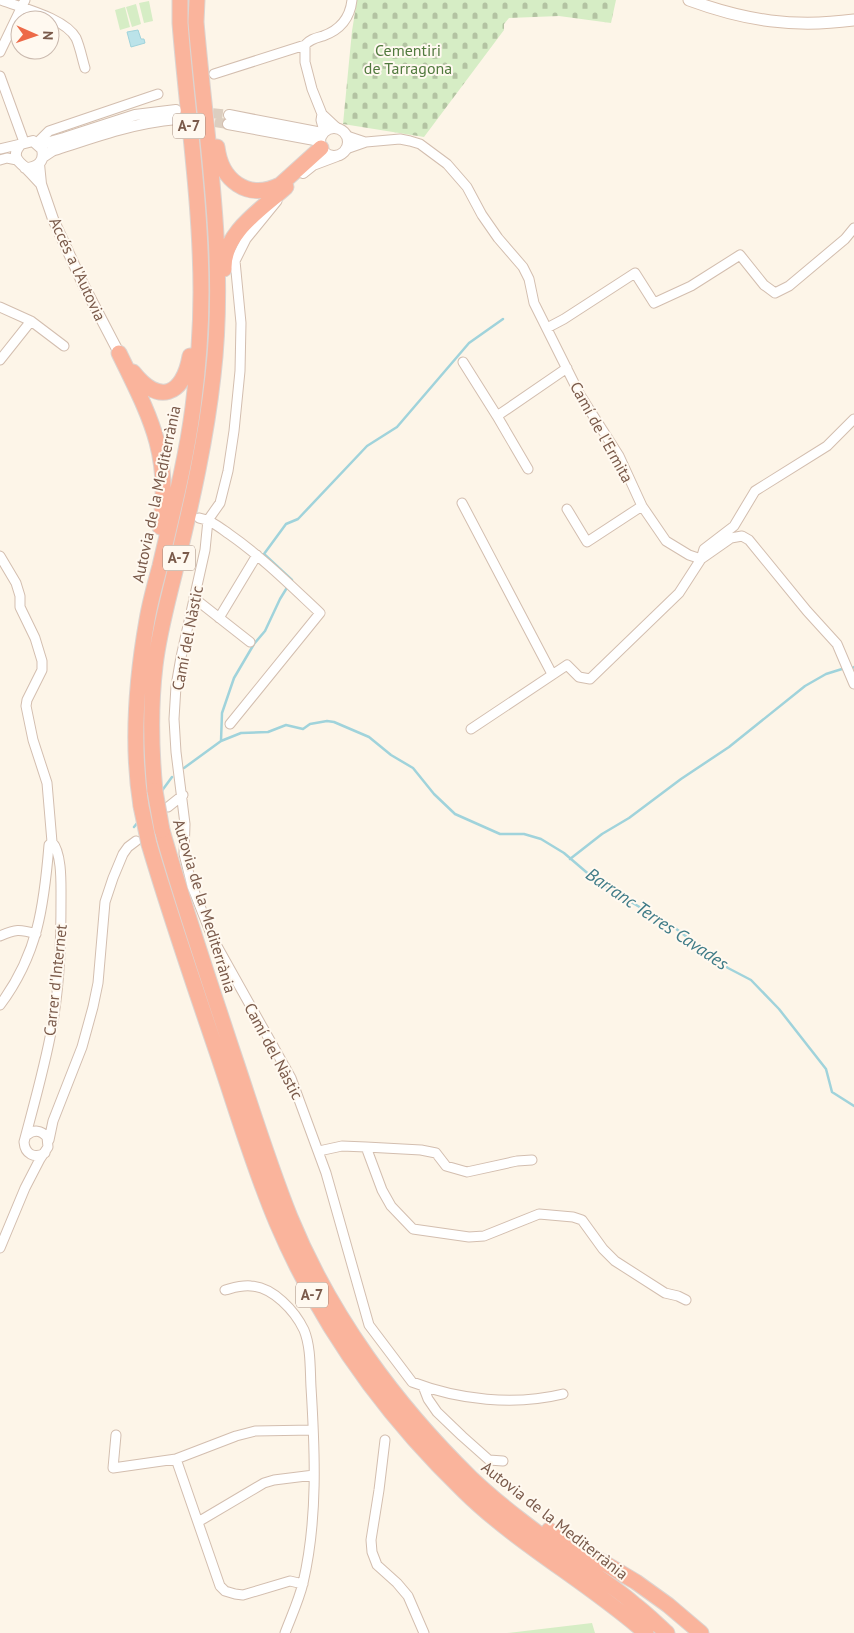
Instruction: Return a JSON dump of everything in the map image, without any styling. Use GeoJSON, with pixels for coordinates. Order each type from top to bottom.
{"type":"FeatureCollection","features":[{"type":"Feature","properties":{"kind":"highway","name":"Autovia de la Mediterrània"},"geometry":{"type":"LineString","coordinates":[[180,0],[180,23],[199,252],[201,291],[200,342],[193,410],[178,489],[147,618],[140,664],[135,714],[142,843],[164,897],[258,1173],[278,1224],[315,1301],[354,1362],[380,1398],[418,1444],[477,1503],[525,1544],[626,1616],[646,1633]]}},
{"type":"Feature","properties":{"kind":"highway","name":"Autovia de la Mediterrània"},"geometry":{"type":"LineString","coordinates":[[197,0],[196,22],[214,192],[218,252],[217,327],[205,431],[194,494],[155,664],[151,714],[155,790],[162,830],[181,896],[269,1161],[291,1218],[330,1299],[362,1350],[394,1392],[430,1434],[472,1478],[519,1518],[633,1602],[668,1633]]}},
{"type":"Feature","properties":{"kind":"highway"},"geometry":{"type":"LineString","coordinates":[[196,22],[206,65],[218,156],[223,170],[234,182],[250,189],[258,190],[280,185],[322,138]]}},
{"type":"Feature","properties":{"kind":"highway"},"geometry":{"type":"LineString","coordinates":[[217,327],[223,307],[224,265],[233,236],[286,187]]}},
{"type":"Feature","properties":{"kind":"highway"},"geometry":{"type":"LineString","coordinates":[[119,352],[135,374],[149,388],[160,392],[168,391],[183,382],[188,370],[190,356],[195,272],[199,252]]}},
{"type":"Feature","properties":{"kind":"highway"},"geometry":{"type":"LineString","coordinates":[[119,352],[151,419],[163,468],[163,513],[147,618]]}},
{"type":"Feature","properties":{"kind":"highway"},"geometry":{"type":"LineString","coordinates":[[394,1392],[476,1474],[523,1514],[636,1582],[668,1605],[701,1633]]}},
{"type":"Feature","properties":{"kind":"highway"},"geometry":{"type":"LineString","coordinates":[[557,1567],[568,1580],[630,1633]]}},
{"type":"Feature","properties":{"kind":"main road"},"geometry":{"type":"LineString","coordinates":[[689,0],[733,15],[769,22],[810,24],[854,20]]}},
{"type":"Feature","properties":{"kind":"street"},"geometry":{"type":"LineString","coordinates":[[1,0],[24,4],[69,29],[76,38],[85,68]]}},
{"type":"Feature","properties":{"kind":"street"},"geometry":{"type":"LineString","coordinates":[[214,74],[305,45],[309,41],[333,32],[343,23],[351,11],[352,0]]}},
{"type":"Feature","properties":{"kind":"street"},"geometry":{"type":"LineString","coordinates":[[0,52],[24,4]]}},
{"type":"Feature","properties":{"kind":"street"},"geometry":{"type":"LineString","coordinates":[[305,45],[305,62],[308,77],[322,114],[347,136],[347,145],[343,152],[331,156],[326,154],[322,138],[322,114]]}},
{"type":"Feature","properties":{"kind":"street"},"geometry":{"type":"LineString","coordinates":[[0,76],[22,143],[16,154],[17,160],[41,184]]}},
{"type":"Feature","properties":{"kind":"street"},"geometry":{"type":"LineString","coordinates":[[38,144],[49,131],[158,94]]}},
{"type":"Feature","properties":{"kind":"street"},"geometry":{"type":"LineString","coordinates":[[0,149],[29,141],[38,144],[64,138],[135,115],[176,114],[118,129],[52,151],[32,168],[25,168]]}},
{"type":"Feature","properties":{"kind":"street"},"geometry":{"type":"LineString","coordinates":[[228,119],[322,138]]}},
{"type":"Feature","properties":{"kind":"street"},"geometry":{"type":"LineString","coordinates":[[322,138],[329,129],[337,128]]}},
{"type":"Feature","properties":{"kind":"street","name":"Camí de l'Ermita"},"geometry":{"type":"LineString","coordinates":[[347,136],[366,142]]}},
{"type":"Feature","properties":{"kind":"street","name":"Camí de l'Ermita"},"geometry":{"type":"LineString","coordinates":[[343,152],[366,142],[410,140],[420,144],[447,164],[467,187],[482,215],[498,238],[523,267],[529,279],[534,303],[580,395],[619,456],[642,506],[666,541],[689,555],[701,559]]}},
{"type":"Feature","properties":{"kind":"street"},"geometry":{"type":"LineString","coordinates":[[38,144],[42,149],[41,184]]}},
{"type":"Feature","properties":{"kind":"street","name":"Camí del Nàstic"},"geometry":{"type":"LineString","coordinates":[[343,152],[313,165],[286,187],[270,211],[246,238],[235,261],[241,323],[238,388],[228,471],[220,503],[208,520],[205,550],[176,686],[174,719],[176,752],[183,795],[185,824],[184,854],[192,886],[213,939],[292,1078],[319,1151],[369,1325],[412,1382],[423,1386]]}},
{"type":"Feature","properties":{"kind":"street"},"geometry":{"type":"LineString","coordinates":[[0,160],[7,158],[17,160]]}},
{"type":"Feature","properties":{"kind":"street","name":"Accés a l'Autovia"},"geometry":{"type":"LineString","coordinates":[[41,184],[68,252],[119,352]]}},
{"type":"Feature","properties":{"kind":"street"},"geometry":{"type":"LineString","coordinates":[[547,328],[636,273],[654,303],[691,286],[740,255],[764,285],[775,293],[789,286],[854,228]]}},
{"type":"Feature","properties":{"kind":"street"},"geometry":{"type":"LineString","coordinates":[[0,307],[31,320],[64,346]]}},
{"type":"Feature","properties":{"kind":"street"},"geometry":{"type":"LineString","coordinates":[[0,360],[31,320]]}},
{"type":"Feature","properties":{"kind":"street"},"geometry":{"type":"LineString","coordinates":[[463,362],[528,469]]}},
{"type":"Feature","properties":{"kind":"street"},"geometry":{"type":"LineString","coordinates":[[497,416],[567,368]]}},
{"type":"Feature","properties":{"kind":"street"},"geometry":{"type":"LineString","coordinates":[[471,729],[566,665],[579,677],[590,679],[679,593],[701,559],[704,549],[734,526],[755,491],[827,446],[854,419]]}},
{"type":"Feature","properties":{"kind":"street"},"geometry":{"type":"LineString","coordinates":[[462,503],[552,674]]}},
{"type":"Feature","properties":{"kind":"street"},"geometry":{"type":"LineString","coordinates":[[567,509],[587,542],[642,506]]}},
{"type":"Feature","properties":{"kind":"street"},"geometry":{"type":"LineString","coordinates":[[198,518],[208,520],[257,555],[320,613],[230,724]]}},
{"type":"Feature","properties":{"kind":"street"},"geometry":{"type":"LineString","coordinates":[[701,559],[731,538],[742,536],[749,540],[807,611],[837,644],[854,684]]}},
{"type":"Feature","properties":{"kind":"street"},"geometry":{"type":"LineString","coordinates":[[219,618],[257,555]]}},
{"type":"Feature","properties":{"kind":"street"},"geometry":{"type":"LineString","coordinates":[[0,556],[16,583],[20,596],[20,607],[42,662],[42,670],[27,700],[26,706],[33,740],[47,783],[52,842],[49,845],[45,895],[36,934],[24,965],[0,1005]]}},
{"type":"Feature","properties":{"kind":"street"},"geometry":{"type":"LineString","coordinates":[[194,598],[250,642]]}},
{"type":"Feature","properties":{"kind":"street"},"geometry":{"type":"LineString","coordinates":[[168,807],[183,795]]}},
{"type":"Feature","properties":{"kind":"street","name":"Carrer d'Internet"},"geometry":{"type":"LineString","coordinates":[[33,1132],[31,1117],[52,1026],[60,960],[61,876],[56,847],[52,842]]}},
{"type":"Feature","properties":{"kind":"street"},"geometry":{"type":"LineString","coordinates":[[0,1248],[25,1188],[48,1147],[53,1121],[82,1047],[98,983],[105,902],[112,878],[128,847],[142,843]]}},
{"type":"Feature","properties":{"kind":"street"},"geometry":{"type":"LineString","coordinates":[[0,936],[21,929],[36,934]]}},
{"type":"Feature","properties":{"kind":"street"},"geometry":{"type":"LineString","coordinates":[[25,1188],[29,1166],[28,1152],[24,1142],[33,1132],[53,1121]]}},
{"type":"Feature","properties":{"kind":"street"},"geometry":{"type":"LineString","coordinates":[[33,1132],[45,1134],[49,1140]]}},
{"type":"Feature","properties":{"kind":"street"},"geometry":{"type":"LineString","coordinates":[[319,1151],[342,1146],[421,1150],[436,1153],[446,1166],[467,1172],[517,1161],[532,1160]]}},
{"type":"Feature","properties":{"kind":"street"},"geometry":{"type":"LineString","coordinates":[[366,1148],[382,1190],[391,1206],[414,1229],[468,1237],[484,1236],[540,1214],[574,1216],[582,1220],[614,1261],[666,1293],[686,1300]]}},
{"type":"Feature","properties":{"kind":"street"},"geometry":{"type":"LineString","coordinates":[[28,1152],[34,1156],[44,1153]]}},
{"type":"Feature","properties":{"kind":"street"},"geometry":{"type":"LineString","coordinates":[[225,1290],[241,1286],[253,1286],[270,1293],[283,1302],[296,1316],[305,1332],[309,1358],[313,1430],[314,1475],[311,1534],[303,1584],[285,1633]]}},
{"type":"Feature","properties":{"kind":"street"},"geometry":{"type":"LineString","coordinates":[[423,1386],[460,1396],[506,1400],[538,1399],[563,1394]]}},
{"type":"Feature","properties":{"kind":"street"},"geometry":{"type":"LineString","coordinates":[[423,1386],[428,1399],[437,1412],[462,1436],[490,1460],[503,1462]]}},
{"type":"Feature","properties":{"kind":"street"},"geometry":{"type":"LineString","coordinates":[[116,1435],[113,1468],[176,1460],[236,1436],[255,1431],[313,1430]]}},
{"type":"Feature","properties":{"kind":"street"},"geometry":{"type":"LineString","coordinates":[[385,1440],[380,1490],[371,1540],[372,1552],[377,1566],[397,1583],[408,1596],[424,1633]]}},
{"type":"Feature","properties":{"kind":"street"},"geometry":{"type":"LineString","coordinates":[[176,1460],[220,1586],[225,1591],[244,1595],[290,1581],[303,1584]]}},
{"type":"Feature","properties":{"kind":"street"},"geometry":{"type":"LineString","coordinates":[[198,1522],[264,1483],[314,1475]]}},
{"type":"Feature","properties":{"kind":"green space","name":"Cementiri de Tarragona"},"geometry":{"type":"Polygon","coordinates":[[[357,0],[616,0],[611,23],[559,16],[509,18],[504,24],[504,30],[424,137],[343,124],[357,0]]]}},
{"type":"Feature","properties":{"kind":"green space"},"geometry":{"type":"Polygon","coordinates":[[[149,1],[153,21],[144,23],[139,3],[149,1]]]}},
{"type":"Feature","properties":{"kind":"green space"},"geometry":{"type":"Polygon","coordinates":[[[136,4],[141,24],[132,27],[126,7],[136,4]]]}},
{"type":"Feature","properties":{"kind":"green space"},"geometry":{"type":"Polygon","coordinates":[[[125,7],[130,27],[120,30],[115,10],[125,7]]]}},
{"type":"Feature","properties":{"kind":"green space"},"geometry":{"type":"Polygon","coordinates":[[[592,1623],[595,1633],[507,1633],[592,1623]]]}},
{"type":"Feature","properties":{"kind":"water"},"geometry":{"type":"Polygon","coordinates":[[[138,30],[141,39],[144,39],[145,43],[131,47],[127,32],[138,30]]]}},
{"type":"Feature","properties":{"kind":"waterway"},"geometry":{"type":"LineString","coordinates":[[291,583],[292,580],[264,554],[286,524],[298,519],[367,446],[397,427],[469,343],[503,319]]}},
{"type":"Feature","properties":{"kind":"waterway"},"geometry":{"type":"LineString","coordinates":[[221,741],[222,713],[234,678],[254,644],[265,631],[288,586]]}},
{"type":"Feature","properties":{"kind":"waterway"},"geometry":{"type":"LineString","coordinates":[[570,859],[602,834],[629,818],[681,779],[729,747],[805,686],[826,674],[842,669]]}},
{"type":"Feature","properties":{"kind":"waterway","name":"Barranc Terres Cavades"},"geometry":{"type":"LineString","coordinates":[[184,768],[221,741],[241,733],[268,732],[286,725],[303,729],[310,724],[327,721],[334,722],[369,737],[391,755],[413,768],[434,794],[455,814],[500,834],[524,834],[541,839],[564,853],[599,883],[675,928],[728,968],[751,980],[779,1009],[826,1069],[832,1092],[854,1106]]}},
{"type":"Feature","properties":{"kind":"waterway","name":"Barranc Terres Cavades"},"geometry":{"type":"LineString","coordinates":[[161,792],[172,777]]}},
{"type":"Feature","properties":{"kind":"waterway","name":"Barranc Terres Cavades"},"geometry":{"type":"LineString","coordinates":[[134,827],[138,822]]}},
{"type":"Feature","properties":{"kind":"tunnel"},"geometry":{"type":"LineString","coordinates":[[183,110],[229,115]]}},
{"type":"Feature","properties":{"kind":"tunnel"},"geometry":{"type":"LineString","coordinates":[[200,120],[228,124]]}}]}
